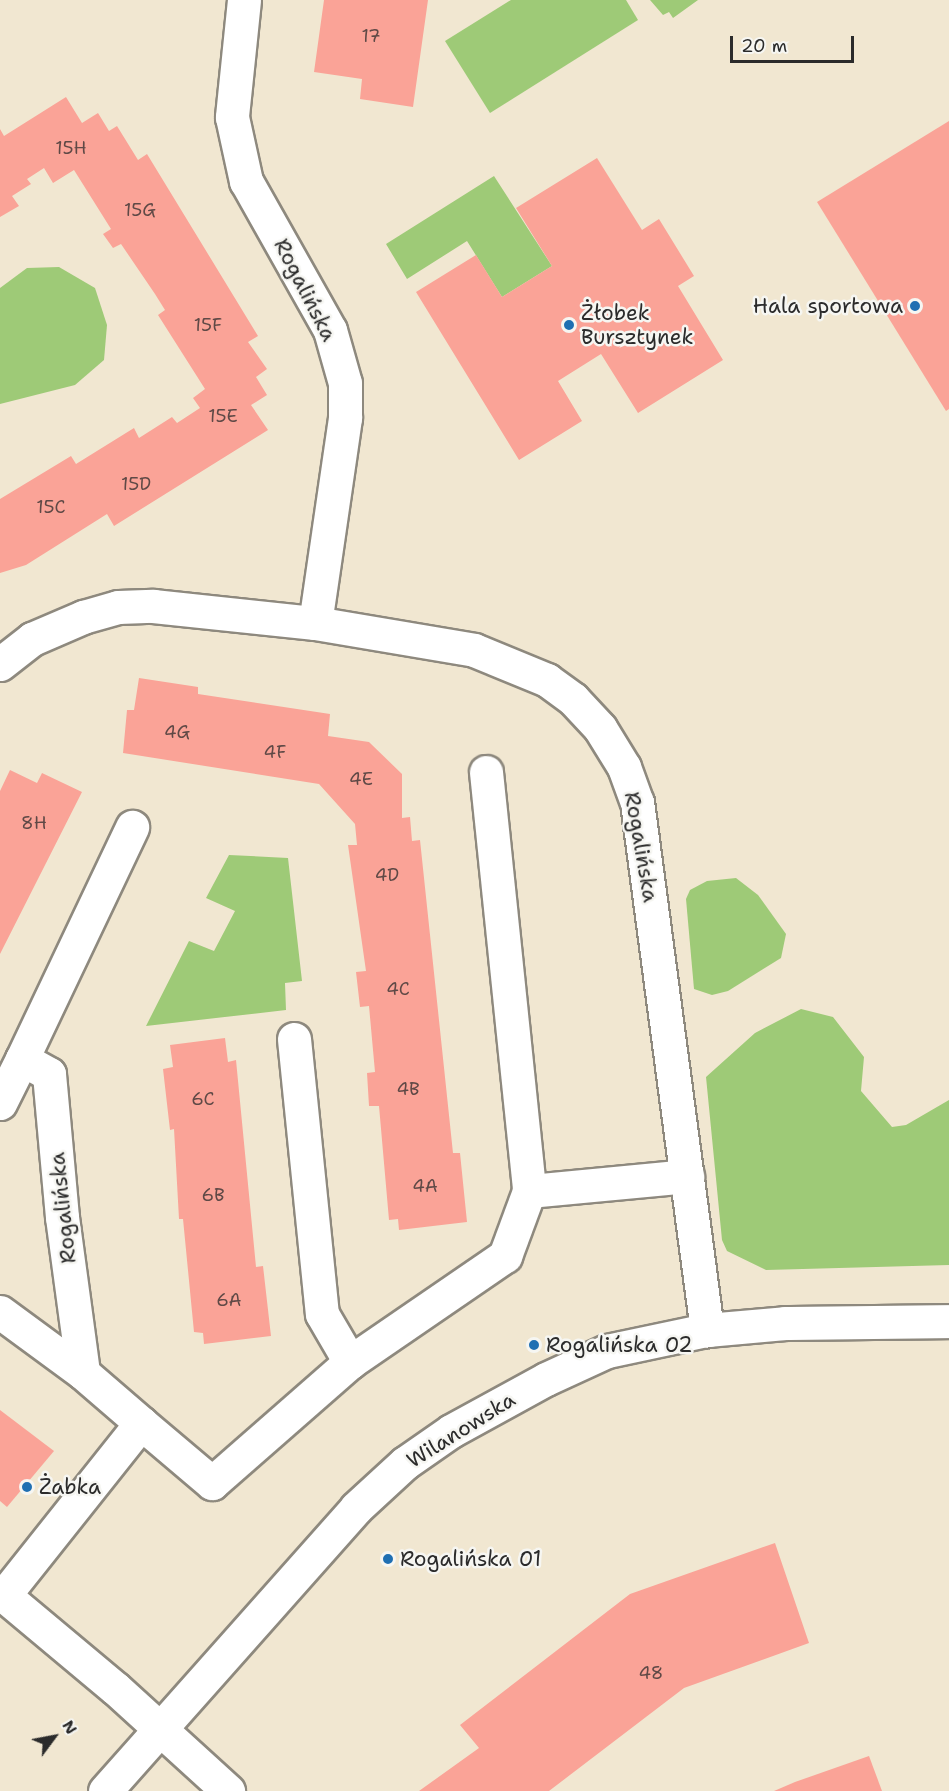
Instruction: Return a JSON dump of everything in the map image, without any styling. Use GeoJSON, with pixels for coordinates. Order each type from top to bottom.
{"type":"FeatureCollection","features":[{"type":"Feature","properties":{"kind":"street","name":"Rogalińska"},"geometry":{"type":"LineString","coordinates":[[244,0],[232,117],[246,181],[330,330],[345,383],[345,418],[315,623]]}},
{"type":"Feature","properties":{"kind":"street","name":"Rogalińska"},"geometry":{"type":"LineString","coordinates":[[0,664],[32,639],[83,616],[118,607],[153,606],[315,623],[474,650],[512,663],[547,680],[573,699],[600,728],[624,767],[637,802],[707,1330]]}},
{"type":"Feature","properties":{"kind":"street"},"geometry":{"type":"LineString","coordinates":[[0,1312],[83,1373],[212,1483],[350,1362],[505,1256],[529,1191],[486,772]]}},
{"type":"Feature","properties":{"kind":"street"},"geometry":{"type":"LineString","coordinates":[[0,1103],[132,827]]}},
{"type":"Feature","properties":{"kind":"street"},"geometry":{"type":"LineString","coordinates":[[294,1039],[322,1314],[350,1362]]}},
{"type":"Feature","properties":{"kind":"street","name":"Rogalińska"},"geometry":{"type":"LineString","coordinates":[[22,1059],[49,1074],[62,1216],[83,1373]]}},
{"type":"Feature","properties":{"kind":"street"},"geometry":{"type":"LineString","coordinates":[[529,1191],[687,1176]]}},
{"type":"Feature","properties":{"kind":"street","name":"Wilanowska"},"geometry":{"type":"LineString","coordinates":[[105,1791],[356,1508],[405,1463],[498,1405],[607,1352],[707,1330],[785,1323],[949,1321]]}},
{"type":"Feature","properties":{"kind":"street"},"geometry":{"type":"LineString","coordinates":[[141,1424],[2,1593],[115,1688],[228,1791]]}},
{"type":"Feature","properties":{"kind":"green space"},"geometry":{"type":"Polygon","coordinates":[[[511,0],[626,0],[638,20],[490,113],[445,41],[511,0]]]}},
{"type":"Feature","properties":{"kind":"green space"},"geometry":{"type":"Polygon","coordinates":[[[650,0],[698,0],[673,18],[669,12],[663,15],[650,0]]]}},
{"type":"Feature","properties":{"kind":"green space"},"geometry":{"type":"Polygon","coordinates":[[[494,176],[552,266],[502,297],[467,241],[407,279],[386,244],[494,176]]]}},
{"type":"Feature","properties":{"kind":"green space"},"geometry":{"type":"Polygon","coordinates":[[[59,267],[95,288],[107,325],[104,360],[75,385],[0,404],[0,288],[27,268],[59,267]]]}},
{"type":"Feature","properties":{"kind":"green space"},"geometry":{"type":"Polygon","coordinates":[[[229,855],[288,858],[302,981],[285,983],[286,1010],[146,1026],[189,941],[214,951],[235,911],[206,898],[229,855]]]}},
{"type":"Feature","properties":{"kind":"green space"},"geometry":{"type":"Polygon","coordinates":[[[736,878],[758,895],[786,934],[781,958],[728,991],[712,995],[694,989],[686,899],[690,890],[707,881],[736,878]]]}},
{"type":"Feature","properties":{"kind":"green space"},"geometry":{"type":"Polygon","coordinates":[[[801,1009],[833,1017],[864,1057],[861,1091],[892,1127],[906,1125],[949,1100],[949,1265],[766,1270],[727,1251],[722,1240],[706,1077],[755,1033],[801,1009]]]}},
{"type":"Feature","properties":{"kind":"building"},"geometry":{"type":"Polygon","coordinates":[[[324,0],[428,0],[413,107],[360,99],[362,79],[314,72],[324,0]]]}},
{"type":"Feature","properties":{"kind":"building"},"geometry":{"type":"Polygon","coordinates":[[[66,97],[82,123],[98,113],[109,131],[117,126],[138,160],[147,154],[258,336],[248,342],[267,369],[256,377],[267,395],[251,405],[268,430],[114,526],[107,514],[26,565],[0,573],[0,499],[71,456],[76,464],[134,428],[139,438],[172,417],[177,423],[200,408],[193,398],[205,389],[158,315],[165,310],[155,294],[121,244],[113,248],[103,234],[111,229],[74,170],[53,183],[44,168],[27,179],[31,184],[12,196],[19,206],[0,217],[0,129],[4,136],[66,97]]]}},
{"type":"Feature","properties":{"kind":"building","name":"Hala sportowa"},"geometry":{"type":"Polygon","coordinates":[[[949,121],[949,409],[946,411],[817,202],[949,121]]]}},
{"type":"Feature","properties":{"kind":"building","name":"Żłobek Bursztynek"},"geometry":{"type":"Polygon","coordinates":[[[597,158],[642,230],[659,219],[694,276],[678,286],[723,360],[638,413],[601,354],[558,381],[582,421],[519,460],[416,292],[476,255],[502,297],[552,266],[516,208],[597,158]]]}},
{"type":"Feature","properties":{"kind":"building"},"geometry":{"type":"Polygon","coordinates":[[[139,678],[198,687],[198,694],[330,714],[328,736],[369,742],[402,774],[402,818],[410,817],[412,841],[420,840],[453,1153],[460,1153],[467,1222],[399,1230],[398,1219],[389,1220],[379,1106],[369,1106],[367,1073],[375,1072],[369,1006],[360,1007],[356,972],[366,971],[348,845],[357,845],[355,824],[319,784],[123,753],[127,710],[134,710],[139,678]]]}},
{"type":"Feature","properties":{"kind":"building"},"geometry":{"type":"Polygon","coordinates":[[[10,770],[37,783],[42,773],[82,792],[0,954],[0,791],[10,770]]]}},
{"type":"Feature","properties":{"kind":"building"},"geometry":{"type":"Polygon","coordinates":[[[225,1038],[228,1062],[236,1060],[256,1267],[263,1266],[271,1336],[204,1344],[203,1333],[194,1332],[183,1219],[179,1219],[174,1129],[170,1130],[163,1069],[173,1067],[170,1045],[225,1038]]]}},
{"type":"Feature","properties":{"kind":"building"},"geometry":{"type":"Polygon","coordinates":[[[0,1410],[54,1451],[7,1507],[0,1501],[0,1410]]]}},
{"type":"Feature","properties":{"kind":"building"},"geometry":{"type":"Polygon","coordinates":[[[775,1543],[809,1643],[684,1688],[549,1791],[419,1791],[479,1748],[460,1725],[630,1594],[775,1543]]]}},
{"type":"Feature","properties":{"kind":"building"},"geometry":{"type":"Polygon","coordinates":[[[869,1756],[882,1791],[774,1791],[795,1782],[869,1756]]]}},
{"type":"Feature","properties":{"kind":"place","name":"Hala sportowa"},"geometry":{"type":"Point","coordinates":[915,306]}},
{"type":"Feature","properties":{"kind":"place","name":"Żłobek Bursztynek"},"geometry":{"type":"Point","coordinates":[569,325]}},
{"type":"Feature","properties":{"kind":"place","name":"Rogalińska 02"},"geometry":{"type":"Point","coordinates":[534,1345]}},
{"type":"Feature","properties":{"kind":"place","name":"Żabka"},"geometry":{"type":"Point","coordinates":[27,1487]}},
{"type":"Feature","properties":{"kind":"place","name":"Rogalińska 01"},"geometry":{"type":"Point","coordinates":[388,1559]}}]}
